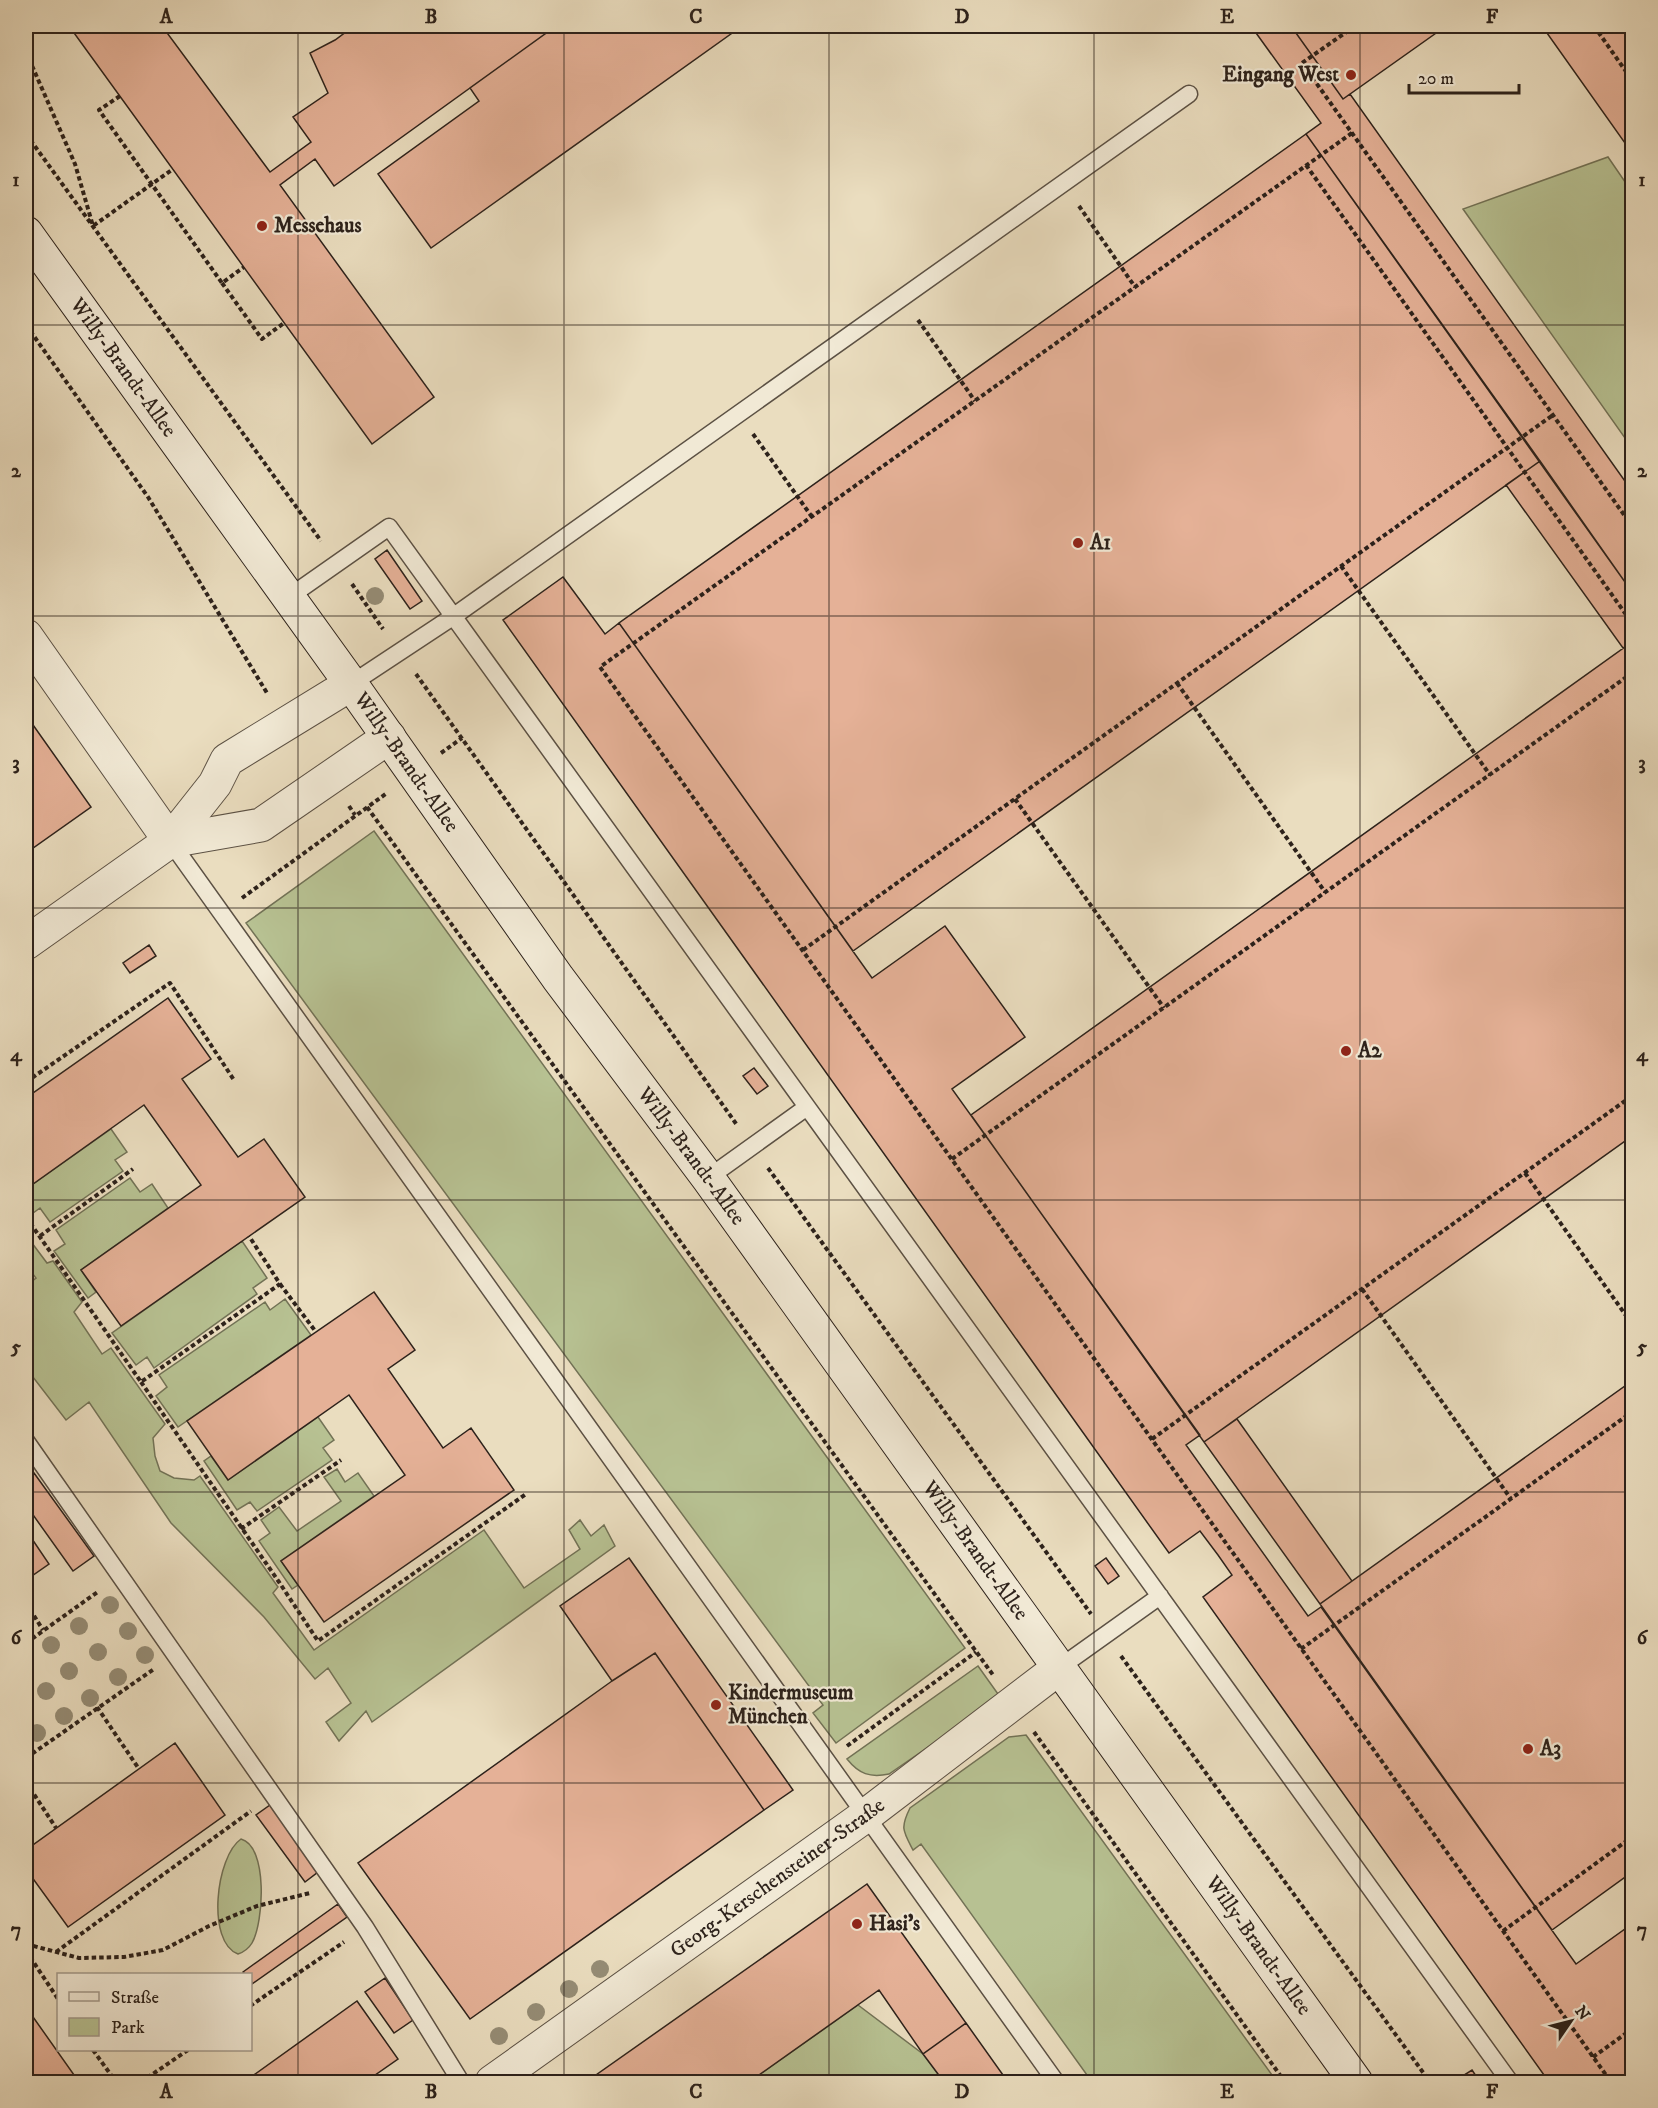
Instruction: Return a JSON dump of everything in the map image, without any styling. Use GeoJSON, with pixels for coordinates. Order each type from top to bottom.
{"type":"FeatureCollection","features":[{"type":"Feature","properties":{"kind":"main road","name":"Willy-Brandt-Allee"},"geometry":{"type":"LineString","coordinates":[[26,233],[389,737],[558,978],[708,1178],[1356,2082]]}},
{"type":"Feature","properties":{"kind":"main road"},"geometry":{"type":"LineString","coordinates":[[26,636],[170,841]]}},
{"type":"Feature","properties":{"kind":"main road"},"geometry":{"type":"LineString","coordinates":[[26,943],[170,841],[215,784],[227,760],[351,684]]}},
{"type":"Feature","properties":{"kind":"main road"},"geometry":{"type":"LineString","coordinates":[[170,841],[261,825],[389,737]]}},
{"type":"Feature","properties":{"kind":"main road","name":"Georg-Kerschensteiner-Straße"},"geometry":{"type":"LineString","coordinates":[[492,2082],[865,1816],[1059,1668]]}},
{"type":"Feature","properties":{"kind":"lane"},"geometry":{"type":"LineString","coordinates":[[351,684],[454,616],[1189,94]]}},
{"type":"Feature","properties":{"kind":"lane"},"geometry":{"type":"LineString","coordinates":[[289,597],[389,527],[1510,2082]]}},
{"type":"Feature","properties":{"kind":"lane"},"geometry":{"type":"LineString","coordinates":[[170,841],[1056,2082]]}},
{"type":"Feature","properties":{"kind":"lane"},"geometry":{"type":"LineString","coordinates":[[708,1178],[807,1107]]}},
{"type":"Feature","properties":{"kind":"lane"},"geometry":{"type":"LineString","coordinates":[[26,1441],[365,1927],[461,2082]]}},
{"type":"Feature","properties":{"kind":"lane"},"geometry":{"type":"LineString","coordinates":[[1059,1668],[1160,1596]]}},
{"type":"Feature","properties":{"kind":"path"},"geometry":{"type":"LineString","coordinates":[[1355,26],[1302,63],[1632,526]]}},
{"type":"Feature","properties":{"kind":"path"},"geometry":{"type":"LineString","coordinates":[[1594,26],[1632,80]]}},
{"type":"Feature","properties":{"kind":"path"},"geometry":{"type":"LineString","coordinates":[[26,52],[75,164],[93,226]]}},
{"type":"Feature","properties":{"kind":"path"},"geometry":{"type":"LineString","coordinates":[[120,96],[99,110],[262,339],[284,323]]}},
{"type":"Feature","properties":{"kind":"path"},"geometry":{"type":"LineString","coordinates":[[1352,133],[600,667],[1611,2082]]}},
{"type":"Feature","properties":{"kind":"path"},"geometry":{"type":"LineString","coordinates":[[26,134],[337,563],[752,1147],[1430,2082]]}},
{"type":"Feature","properties":{"kind":"path"},"geometry":{"type":"LineString","coordinates":[[1306,165],[1632,624]]}},
{"type":"Feature","properties":{"kind":"path"},"geometry":{"type":"LineString","coordinates":[[93,226],[173,169]]}},
{"type":"Feature","properties":{"kind":"path"},"geometry":{"type":"LineString","coordinates":[[1063,184],[1135,286]]}},
{"type":"Feature","properties":{"kind":"path"},"geometry":{"type":"LineString","coordinates":[[222,283],[244,267]]}},
{"type":"Feature","properties":{"kind":"path"},"geometry":{"type":"LineString","coordinates":[[902,298],[975,401]]}},
{"type":"Feature","properties":{"kind":"path"},"geometry":{"type":"LineString","coordinates":[[26,325],[148,497],[288,723]]}},
{"type":"Feature","properties":{"kind":"path"},"geometry":{"type":"LineString","coordinates":[[739,414],[812,516]]}},
{"type":"Feature","properties":{"kind":"path"},"geometry":{"type":"LineString","coordinates":[[803,950],[1553,415]]}},
{"type":"Feature","properties":{"kind":"path"},"geometry":{"type":"LineString","coordinates":[[1625,516],[1632,511]]}},
{"type":"Feature","properties":{"kind":"path"},"geometry":{"type":"LineString","coordinates":[[1341,566],[1490,774]]}},
{"type":"Feature","properties":{"kind":"path"},"geometry":{"type":"LineString","coordinates":[[952,1159],[1632,673]]}},
{"type":"Feature","properties":{"kind":"path"},"geometry":{"type":"LineString","coordinates":[[1177,683],[1325,892]]}},
{"type":"Feature","properties":{"kind":"path"},"geometry":{"type":"LineString","coordinates":[[1015,799],[1164,1008]]}},
{"type":"Feature","properties":{"kind":"path"},"geometry":{"type":"LineString","coordinates":[[222,913],[367,807],[1285,2082]]}},
{"type":"Feature","properties":{"kind":"path"},"geometry":{"type":"LineString","coordinates":[[26,1082],[170,983],[234,1080]]}},
{"type":"Feature","properties":{"kind":"path"},"geometry":{"type":"LineString","coordinates":[[1152,1439],[1632,1096]]}},
{"type":"Feature","properties":{"kind":"path"},"geometry":{"type":"LineString","coordinates":[[40,1236],[133,1169]]}},
{"type":"Feature","properties":{"kind":"path"},"geometry":{"type":"LineString","coordinates":[[1525,1173],[1632,1324]]}},
{"type":"Feature","properties":{"kind":"path"},"geometry":{"type":"LineString","coordinates":[[26,1217],[318,1641],[526,1494]]}},
{"type":"Feature","properties":{"kind":"path"},"geometry":{"type":"LineString","coordinates":[[249,1236],[280,1284],[316,1332]]}},
{"type":"Feature","properties":{"kind":"path"},"geometry":{"type":"LineString","coordinates":[[141,1382],[280,1284]]}},
{"type":"Feature","properties":{"kind":"path"},"geometry":{"type":"LineString","coordinates":[[1362,1289],[1511,1499]]}},
{"type":"Feature","properties":{"kind":"path"},"geometry":{"type":"LineString","coordinates":[[1302,1649],[1632,1413]]}},
{"type":"Feature","properties":{"kind":"path"},"geometry":{"type":"LineString","coordinates":[[241,1529],[341,1460]]}},
{"type":"Feature","properties":{"kind":"path"},"geometry":{"type":"LineString","coordinates":[[26,1643],[119,1576]]}},
{"type":"Feature","properties":{"kind":"path"},"geometry":{"type":"LineString","coordinates":[[26,1603],[44,1630]]}},
{"type":"Feature","properties":{"kind":"path"},"geometry":{"type":"LineString","coordinates":[[846,1747],[976,1653]]}},
{"type":"Feature","properties":{"kind":"path"},"geometry":{"type":"LineString","coordinates":[[26,1758],[174,1654]]}},
{"type":"Feature","properties":{"kind":"path"},"geometry":{"type":"LineString","coordinates":[[98,1707],[140,1769]]}},
{"type":"Feature","properties":{"kind":"path"},"geometry":{"type":"LineString","coordinates":[[26,1782],[56,1828]]}},
{"type":"Feature","properties":{"kind":"path"},"geometry":{"type":"LineString","coordinates":[[56,1952],[273,1795]]}},
{"type":"Feature","properties":{"kind":"path"},"geometry":{"type":"LineString","coordinates":[[1503,1931],[1632,1837]]}},
{"type":"Feature","properties":{"kind":"path"},"geometry":{"type":"LineString","coordinates":[[26,1944],[79,1958],[124,1956],[163,1950],[209,1926],[257,1906],[337,1886]]}},
{"type":"Feature","properties":{"kind":"path"},"geometry":{"type":"LineString","coordinates":[[252,2005],[365,1927]]}},
{"type":"Feature","properties":{"kind":"path"},"geometry":{"type":"LineString","coordinates":[[26,1951],[57,1998]]}},
{"type":"Feature","properties":{"kind":"path"},"geometry":{"type":"LineString","coordinates":[[1593,2057],[1632,2029]]}},
{"type":"Feature","properties":{"kind":"path"},"geometry":{"type":"LineString","coordinates":[[94,2051],[116,2082]]}},
{"type":"Feature","properties":{"kind":"path"},"geometry":{"type":"LineString","coordinates":[[141,2082],[185,2051]]}},
{"type":"Feature","properties":{"kind":"green space"},"geometry":{"type":"Polygon","coordinates":[[[1608,157],[1632,192],[1632,448],[1463,209],[1608,157]]]}},
{"type":"Feature","properties":{"kind":"green space"},"geometry":{"type":"Polygon","coordinates":[[[374,831],[965,1648],[836,1743],[813,1713],[823,1705],[246,923],[374,831]]]}},
{"type":"Feature","properties":{"kind":"green space"},"geometry":{"type":"Polygon","coordinates":[[[111,1129],[127,1152],[115,1160],[123,1171],[50,1222],[40,1208],[29,1216],[26,1211],[26,1189],[111,1129]]]}},
{"type":"Feature","properties":{"kind":"green space"},"geometry":{"type":"Polygon","coordinates":[[[130,1178],[140,1192],[152,1184],[168,1208],[81,1270],[96,1292],[88,1298],[54,1251],[65,1244],[56,1230],[130,1178]]]}},
{"type":"Feature","properties":{"kind":"green space"},"geometry":{"type":"Polygon","coordinates":[[[26,1235],[47,1263],[53,1261],[82,1302],[74,1312],[102,1354],[111,1348],[165,1424],[153,1438],[160,1471],[174,1478],[194,1480],[200,1476],[278,1587],[273,1593],[314,1650],[484,1530],[524,1588],[580,1549],[569,1530],[580,1520],[591,1536],[604,1525],[615,1546],[372,1722],[366,1711],[339,1741],[326,1722],[351,1703],[328,1668],[315,1679],[264,1617],[171,1523],[89,1402],[66,1420],[26,1368],[26,1286],[36,1278],[26,1265],[26,1235]]]}},
{"type":"Feature","properties":{"kind":"green space"},"geometry":{"type":"Polygon","coordinates":[[[242,1241],[267,1278],[253,1288],[257,1294],[154,1368],[147,1357],[136,1365],[112,1333],[242,1241]]]}},
{"type":"Feature","properties":{"kind":"green space"},"geometry":{"type":"Polygon","coordinates":[[[285,1299],[311,1335],[178,1427],[156,1396],[167,1387],[159,1375],[265,1302],[270,1310],[285,1299]]]}},
{"type":"Feature","properties":{"kind":"green space"},"geometry":{"type":"Polygon","coordinates":[[[318,1417],[334,1440],[323,1448],[332,1460],[257,1511],[250,1502],[237,1510],[204,1461],[211,1456],[228,1480],[318,1417]]]}},
{"type":"Feature","properties":{"kind":"green space"},"geometry":{"type":"Polygon","coordinates":[[[337,1469],[345,1482],[358,1473],[374,1496],[281,1561],[298,1585],[292,1589],[259,1541],[270,1533],[261,1520],[279,1507],[297,1531],[341,1501],[324,1477],[337,1469]]]}},
{"type":"Feature","properties":{"kind":"green space"},"geometry":{"type":"Polygon","coordinates":[[[978,1666],[998,1694],[989,1705],[889,1774],[865,1774],[847,1759],[978,1666]]]}},
{"type":"Feature","properties":{"kind":"green space"},"geometry":{"type":"Polygon","coordinates":[[[1026,1735],[1277,2082],[1092,2082],[921,1844],[913,1850],[904,1829],[910,1808],[1009,1737],[1026,1735]]]}},
{"type":"Feature","properties":{"kind":"green space"},"geometry":{"type":"Polygon","coordinates":[[[241,1839],[250,1845],[256,1855],[260,1869],[261,1903],[252,1943],[238,1954],[228,1946],[221,1933],[218,1898],[225,1862],[232,1848],[241,1839]]]}},
{"type":"Feature","properties":{"kind":"green space"},"geometry":{"type":"Polygon","coordinates":[[[858,2005],[923,2054],[944,2082],[749,2082],[858,2005]]]}},
{"type":"Feature","properties":{"kind":"building","name":"Messehaus"},"geometry":{"type":"Polygon","coordinates":[[[69,26],[162,26],[270,172],[311,142],[293,117],[328,93],[310,53],[335,40],[354,26],[556,26],[334,186],[315,159],[280,185],[434,397],[372,444],[69,26]]]}},
{"type":"Feature","properties":{"kind":"building"},"geometry":{"type":"Polygon","coordinates":[[[556,26],[742,26],[431,248],[378,174],[479,101],[470,88],[556,26]]]}},
{"type":"Feature","properties":{"kind":"building"},"geometry":{"type":"Polygon","coordinates":[[[1251,26],[1291,26],[1343,99],[1350,94],[1632,491],[1632,592],[1306,134],[1321,123],[1251,26]]]}},
{"type":"Feature","properties":{"kind":"building","name":"Eingang West"},"geometry":{"type":"Polygon","coordinates":[[[1291,26],[1446,26],[1343,99],[1291,26]]]}},
{"type":"Feature","properties":{"kind":"building"},"geometry":{"type":"Polygon","coordinates":[[[1542,26],[1632,26],[1632,153],[1542,26]]]}},
{"type":"Feature","properties":{"kind":"building","name":"A1"},"geometry":{"type":"Polygon","coordinates":[[[1306,134],[1540,461],[853,951],[619,623],[1306,134]]]}},
{"type":"Feature","properties":{"kind":"building"},"geometry":{"type":"Polygon","coordinates":[[[1540,461],[1632,592],[1632,642],[1623,648],[1506,485],[1540,461]]]}},
{"type":"Feature","properties":{"kind":"building"},"geometry":{"type":"Polygon","coordinates":[[[387,550],[422,601],[410,609],[375,559],[387,550]]]}},
{"type":"Feature","properties":{"kind":"building"},"geometry":{"type":"Polygon","coordinates":[[[563,577],[605,634],[619,623],[872,978],[945,926],[1025,1037],[952,1089],[1200,1435],[1186,1445],[1308,1616],[1321,1607],[1576,1964],[1632,1924],[1632,2082],[1549,2082],[1203,1597],[1232,1575],[1218,1555],[1200,1531],[1169,1553],[503,620],[563,577]]]}},
{"type":"Feature","properties":{"kind":"building","name":"A2"},"geometry":{"type":"Polygon","coordinates":[[[1632,642],[1632,1136],[1204,1442],[971,1115],[1632,642]]]}},
{"type":"Feature","properties":{"kind":"building"},"geometry":{"type":"Polygon","coordinates":[[[26,715],[91,807],[26,853],[26,715]]]}},
{"type":"Feature","properties":{"kind":"building"},"geometry":{"type":"Polygon","coordinates":[[[149,945],[156,956],[130,973],[123,963],[149,945]]]}},
{"type":"Feature","properties":{"kind":"building"},"geometry":{"type":"Polygon","coordinates":[[[168,998],[211,1059],[182,1079],[238,1157],[264,1139],[305,1197],[121,1326],[81,1270],[201,1185],[144,1105],[26,1189],[26,1098],[168,998]]]}},
{"type":"Feature","properties":{"kind":"building"},"geometry":{"type":"Polygon","coordinates":[[[754,1068],[768,1086],[757,1094],[743,1076],[754,1068]]]}},
{"type":"Feature","properties":{"kind":"building"},"geometry":{"type":"Polygon","coordinates":[[[374,1292],[415,1350],[388,1369],[443,1448],[471,1428],[514,1490],[324,1622],[281,1561],[405,1475],[349,1395],[228,1480],[187,1421],[374,1292]]]}},
{"type":"Feature","properties":{"kind":"building","name":"A3"},"geometry":{"type":"Polygon","coordinates":[[[1632,1381],[1632,1872],[1552,1930],[1320,1604],[1632,1381]]]}},
{"type":"Feature","properties":{"kind":"building"},"geometry":{"type":"Polygon","coordinates":[[[1237,1419],[1352,1581],[1320,1604],[1204,1442],[1237,1419]]]}},
{"type":"Feature","properties":{"kind":"building"},"geometry":{"type":"Polygon","coordinates":[[[34,1473],[94,1556],[73,1571],[26,1505],[26,1480],[34,1473]]]}},
{"type":"Feature","properties":{"kind":"building"},"geometry":{"type":"Polygon","coordinates":[[[26,1530],[49,1564],[26,1580],[26,1530]]]}},
{"type":"Feature","properties":{"kind":"building"},"geometry":{"type":"Polygon","coordinates":[[[629,1558],[793,1790],[764,1810],[655,1653],[612,1681],[560,1606],[629,1558]]]}},
{"type":"Feature","properties":{"kind":"building"},"geometry":{"type":"Polygon","coordinates":[[[1106,1558],[1119,1576],[1108,1584],[1095,1566],[1106,1558]]]}},
{"type":"Feature","properties":{"kind":"building"},"geometry":{"type":"Polygon","coordinates":[[[655,1653],[764,1810],[470,2019],[358,1863],[612,1681],[655,1653]]]}},
{"type":"Feature","properties":{"kind":"building"},"geometry":{"type":"Polygon","coordinates":[[[175,1743],[225,1815],[68,1927],[26,1869],[26,1850],[175,1743]]]}},
{"type":"Feature","properties":{"kind":"building"},"geometry":{"type":"Polygon","coordinates":[[[270,1805],[318,1872],[305,1882],[256,1815],[270,1805]]]}},
{"type":"Feature","properties":{"kind":"building"},"geometry":{"type":"Polygon","coordinates":[[[867,1884],[966,2023],[923,2054],[879,1990],[749,2082],[586,2082],[867,1884]]]}},
{"type":"Feature","properties":{"kind":"building"},"geometry":{"type":"Polygon","coordinates":[[[338,1904],[347,1917],[252,1984],[252,1973],[243,1972],[338,1904]]]}},
{"type":"Feature","properties":{"kind":"building"},"geometry":{"type":"Polygon","coordinates":[[[385,1978],[413,2020],[394,2033],[365,1992],[385,1978]]]}},
{"type":"Feature","properties":{"kind":"building"},"geometry":{"type":"Polygon","coordinates":[[[357,2001],[398,2059],[365,2082],[244,2082],[357,2001]]]}},
{"type":"Feature","properties":{"kind":"building"},"geometry":{"type":"Polygon","coordinates":[[[26,2007],[79,2082],[26,2082],[26,2007]]]}},
{"type":"Feature","properties":{"kind":"building"},"geometry":{"type":"Polygon","coordinates":[[[966,2023],[1008,2082],[944,2082],[923,2054],[966,2023]]]}},
{"type":"Feature","properties":{"kind":"building"},"geometry":{"type":"Polygon","coordinates":[[[1472,2070],[1480,2082],[1464,2082],[1461,2077],[1472,2070]]]}},
{"type":"Feature","properties":{"kind":"place","name":"Eingang West"},"geometry":{"type":"Point","coordinates":[1351,75]}},
{"type":"Feature","properties":{"kind":"place","name":"Messehaus"},"geometry":{"type":"Point","coordinates":[262,226]}},
{"type":"Feature","properties":{"kind":"place","name":"A1"},"geometry":{"type":"Point","coordinates":[1078,543]}},
{"type":"Feature","properties":{"kind":"place","name":"A2"},"geometry":{"type":"Point","coordinates":[1346,1051]}},
{"type":"Feature","properties":{"kind":"place","name":"Kindermuseum München"},"geometry":{"type":"Point","coordinates":[716,1705]}},
{"type":"Feature","properties":{"kind":"place","name":"A3"},"geometry":{"type":"Point","coordinates":[1528,1749]}},
{"type":"Feature","properties":{"kind":"place","name":"Hasi's"},"geometry":{"type":"Point","coordinates":[857,1924]}}]}
